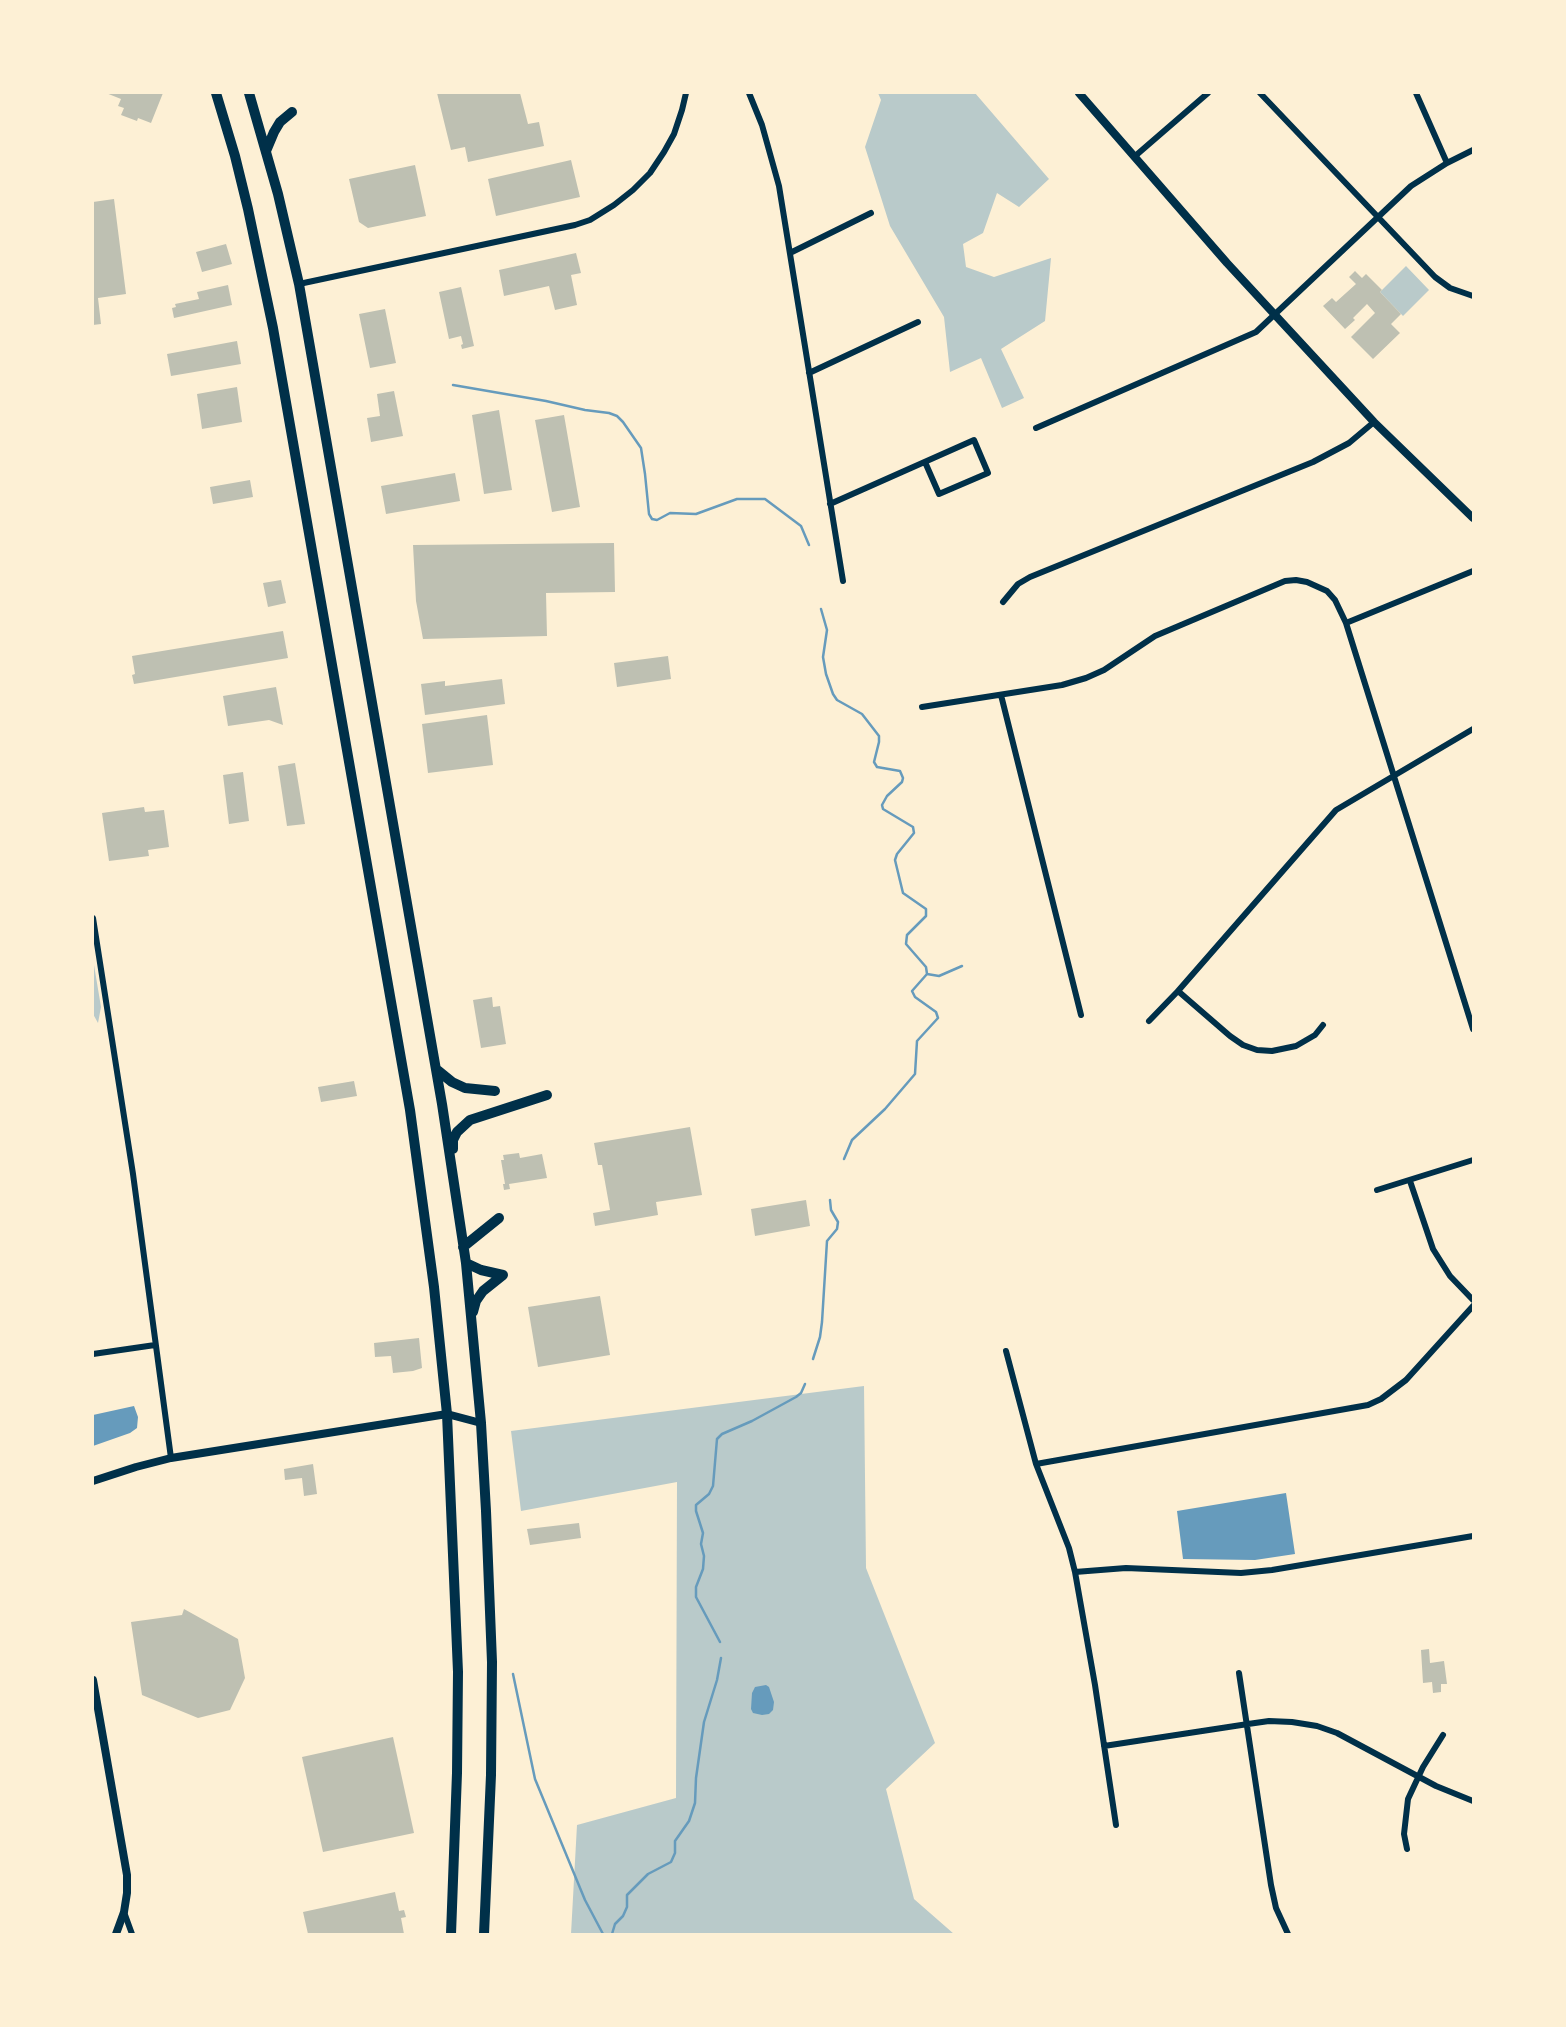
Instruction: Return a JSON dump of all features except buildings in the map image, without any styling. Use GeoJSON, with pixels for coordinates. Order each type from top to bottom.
{"type":"FeatureCollection","features":[{"type":"Feature","properties":{"kind":"main road"},"geometry":{"type":"LineString","coordinates":[[214,93],[223,113],[248,209],[273,328],[408,1097],[435,1287],[447,1414],[458,1672],[451,1934]]}},
{"type":"Feature","properties":{"kind":"main road"},"geometry":{"type":"LineString","coordinates":[[249,93],[299,284],[436,1069],[466,1263],[481,1423],[492,1662],[491,1775],[484,1934]]}},
{"type":"Feature","properties":{"kind":"main road"},"geometry":{"type":"LineString","coordinates":[[257,93],[260,127]]}},
{"type":"Feature","properties":{"kind":"main road"},"geometry":{"type":"LineString","coordinates":[[266,151],[280,122],[292,112]]}},
{"type":"Feature","properties":{"kind":"main road"},"geometry":{"type":"LineString","coordinates":[[436,1069],[452,1082],[465,1088],[495,1091]]}},
{"type":"Feature","properties":{"kind":"main road"},"geometry":{"type":"LineString","coordinates":[[454,1180],[453,1140],[463,1126],[470,1120],[547,1095]]}},
{"type":"Feature","properties":{"kind":"main road"},"geometry":{"type":"LineString","coordinates":[[463,1247],[499,1218]]}},
{"type":"Feature","properties":{"kind":"main road"},"geometry":{"type":"LineString","coordinates":[[466,1263],[503,1275],[476,1301],[471,1316]]}},
{"type":"Feature","properties":{"kind":"street"},"geometry":{"type":"LineString","coordinates":[[299,284],[590,220],[614,205],[650,173],[674,134],[686,93]]}},
{"type":"Feature","properties":{"kind":"street"},"geometry":{"type":"LineString","coordinates":[[749,93],[762,125],[779,186],[843,581]]}},
{"type":"Feature","properties":{"kind":"street"},"geometry":{"type":"LineString","coordinates":[[1079,93],[1274,314],[1374,422],[1473,518]]}},
{"type":"Feature","properties":{"kind":"street"},"geometry":{"type":"LineString","coordinates":[[1135,157],[1208,93]]}},
{"type":"Feature","properties":{"kind":"street"},"geometry":{"type":"LineString","coordinates":[[1260,93],[1435,276],[1450,288],[1473,296]]}},
{"type":"Feature","properties":{"kind":"street"},"geometry":{"type":"LineString","coordinates":[[1416,93],[1447,163]]}},
{"type":"Feature","properties":{"kind":"street"},"geometry":{"type":"LineString","coordinates":[[1036,428],[1256,332],[1411,186],[1473,150]]}},
{"type":"Feature","properties":{"kind":"street"},"geometry":{"type":"LineString","coordinates":[[790,253],[871,213]]}},
{"type":"Feature","properties":{"kind":"street"},"geometry":{"type":"LineString","coordinates":[[809,373],[918,322]]}},
{"type":"Feature","properties":{"kind":"street"},"geometry":{"type":"LineString","coordinates":[[1003,602],[1018,584],[1030,578],[1313,463],[1349,443],[1374,422]]}},
{"type":"Feature","properties":{"kind":"street"},"geometry":{"type":"LineString","coordinates":[[830,504],[974,440],[988,473],[939,494],[925,462]]}},
{"type":"Feature","properties":{"kind":"street"},"geometry":{"type":"LineString","coordinates":[[1346,623],[1473,571]]}},
{"type":"Feature","properties":{"kind":"street"},"geometry":{"type":"LineString","coordinates":[[922,706],[1062,685],[1086,678],[1104,670],[1154,636],[1285,582],[1307,582],[1327,591],[1335,600],[1346,623],[1473,1029]]}},
{"type":"Feature","properties":{"kind":"street"},"geometry":{"type":"LineString","coordinates":[[1001,695],[1082,1015]]}},
{"type":"Feature","properties":{"kind":"street"},"geometry":{"type":"LineString","coordinates":[[1149,1021],[1336,810],[1473,729]]}},
{"type":"Feature","properties":{"kind":"street"},"geometry":{"type":"LineString","coordinates":[[93,918],[131,1160],[172,1458]]}},
{"type":"Feature","properties":{"kind":"street"},"geometry":{"type":"LineString","coordinates":[[1178,991],[1230,1036],[1257,1050],[1272,1051],[1296,1046],[1315,1035],[1323,1025]]}},
{"type":"Feature","properties":{"kind":"street"},"geometry":{"type":"LineString","coordinates":[[1377,1190],[1473,1160]]}},
{"type":"Feature","properties":{"kind":"street"},"geometry":{"type":"LineString","coordinates":[[1410,1181],[1429,1240],[1440,1263],[1473,1300]]}},
{"type":"Feature","properties":{"kind":"street"},"geometry":{"type":"LineString","coordinates":[[1036,1464],[1368,1405],[1381,1399],[1406,1380],[1473,1306]]}},
{"type":"Feature","properties":{"kind":"street"},"geometry":{"type":"LineString","coordinates":[[93,1354],[155,1345]]}},
{"type":"Feature","properties":{"kind":"street"},"geometry":{"type":"LineString","coordinates":[[1006,1352],[1036,1464],[1069,1548],[1075,1572],[1116,1825]]}},
{"type":"Feature","properties":{"kind":"street"},"geometry":{"type":"LineString","coordinates":[[93,1481],[172,1458],[447,1414],[481,1423]]}},
{"type":"Feature","properties":{"kind":"street"},"geometry":{"type":"LineString","coordinates":[[1075,1572],[1126,1568],[1241,1573],[1473,1536]]}},
{"type":"Feature","properties":{"kind":"street"},"geometry":{"type":"LineString","coordinates":[[1238,1673],[1271,1885],[1276,1909],[1289,1934]]}},
{"type":"Feature","properties":{"kind":"street"},"geometry":{"type":"LineString","coordinates":[[93,1680],[127,1875],[124,1912],[116,1934]]}},
{"type":"Feature","properties":{"kind":"street"},"geometry":{"type":"LineString","coordinates":[[1104,1746],[1248,1724],[1292,1722],[1317,1726],[1355,1742],[1418,1776],[1473,1801]]}},
{"type":"Feature","properties":{"kind":"street"},"geometry":{"type":"LineString","coordinates":[[1407,1849],[1404,1817],[1408,1799],[1418,1776],[1443,1735]]}},
{"type":"Feature","properties":{"kind":"street"},"geometry":{"type":"LineString","coordinates":[[124,1912],[132,1934]]}},
{"type":"Feature","properties":{"kind":"shaded area"},"geometry":{"type":"Polygon","coordinates":[[[878,93],[975,93],[1049,179],[1019,207],[997,193],[983,233],[963,244],[966,267],[994,277],[1051,258],[1045,321],[1001,349],[1024,398],[1002,408],[981,358],[950,372],[944,317],[890,226],[865,147],[881,100],[878,93]]]}},
{"type":"Feature","properties":{"kind":"shaded area"},"geometry":{"type":"Polygon","coordinates":[[[1406,266],[1429,290],[1403,316],[1380,292],[1406,266]]]}},
{"type":"Feature","properties":{"kind":"shaded area"},"geometry":{"type":"Polygon","coordinates":[[[93,959],[101,1007],[98,1023],[93,1014],[93,959]]]}},
{"type":"Feature","properties":{"kind":"shaded area"},"geometry":{"type":"Polygon","coordinates":[[[864,1386],[866,1568],[935,1743],[886,1789],[914,1899],[954,1934],[571,1934],[577,1825],[676,1798],[677,1482],[521,1511],[511,1431],[864,1386]]]}},
{"type":"Feature","properties":{"kind":"water"},"geometry":{"type":"Polygon","coordinates":[[[134,1406],[138,1417],[137,1428],[93,1446],[93,1415],[134,1406]]]}},
{"type":"Feature","properties":{"kind":"water"},"geometry":{"type":"Polygon","coordinates":[[[1286,1493],[1295,1554],[1255,1560],[1183,1559],[1177,1511],[1286,1493]]]}},
{"type":"Feature","properties":{"kind":"water"},"geometry":{"type":"Polygon","coordinates":[[[766,1685],[774,1702],[773,1710],[769,1714],[753,1713],[752,1693],[755,1687],[766,1685]]]}},
{"type":"Feature","properties":{"kind":"waterway"},"geometry":{"type":"LineString","coordinates":[[453,385],[617,416],[641,448],[649,514],[652,519],[657,520],[670,513],[696,514],[737,499],[765,499],[801,526],[809,545]]}},
{"type":"Feature","properties":{"kind":"waterway"},"geometry":{"type":"LineString","coordinates":[[821,609],[827,630],[823,657],[833,694],[837,700],[862,714],[879,736],[874,762],[877,767],[900,771],[903,778],[882,805],[883,809],[913,827],[914,833],[895,860],[903,893],[926,909],[926,916],[907,935],[906,944],[926,967],[927,974],[912,991],[915,997],[936,1012],[938,1018],[917,1041],[915,1074],[885,1109],[852,1140],[844,1159]]}},
{"type":"Feature","properties":{"kind":"waterway"},"geometry":{"type":"LineString","coordinates":[[927,974],[939,976],[962,966]]}},
{"type":"Feature","properties":{"kind":"waterway"},"geometry":{"type":"LineString","coordinates":[[813,1359],[822,1322],[827,1241],[837,1229],[838,1222],[831,1210],[830,1200]]}},
{"type":"Feature","properties":{"kind":"waterway"},"geometry":{"type":"LineString","coordinates":[[720,1642],[696,1597],[704,1556],[701,1544],[703,1533],[696,1505],[709,1494],[713,1486],[717,1439],[796,1397],[805,1384]]}},
{"type":"Feature","properties":{"kind":"waterway"},"geometry":{"type":"LineString","coordinates":[[612,1934],[615,1924],[627,1907],[627,1895],[648,1874],[671,1862],[675,1853],[675,1841],[689,1821],[695,1803],[704,1722],[721,1658]]}},
{"type":"Feature","properties":{"kind":"waterway"},"geometry":{"type":"LineString","coordinates":[[513,1674],[535,1779],[585,1900],[603,1934]]}}]}
